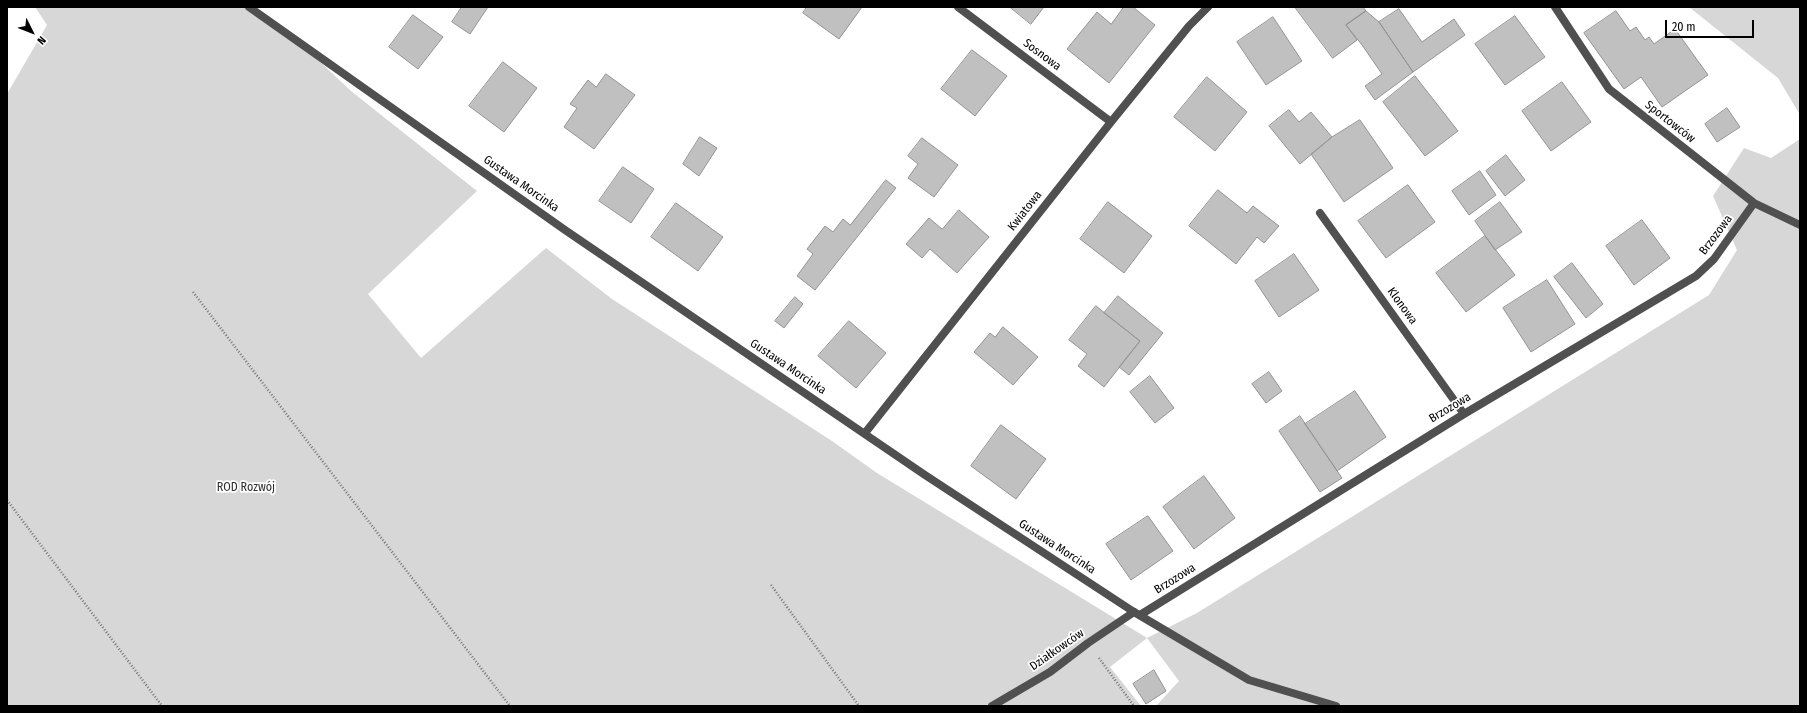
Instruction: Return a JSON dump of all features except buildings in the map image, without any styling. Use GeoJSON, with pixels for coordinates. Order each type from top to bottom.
{"type":"FeatureCollection","features":[{"type":"Feature","properties":{"kind":"street","name":"Gustawa Morcinka"},"geometry":{"type":"LineString","coordinates":[[249,7],[565,230],[865,433],[925,476],[1138,614],[1249,680],[1336,706]]}},
{"type":"Feature","properties":{"kind":"street","name":"Sosnowa"},"geometry":{"type":"LineString","coordinates":[[958,7],[1112,122]]}},
{"type":"Feature","properties":{"kind":"street","name":"Kwiatowa"},"geometry":{"type":"LineString","coordinates":[[865,433],[1189,26],[1208,7]]}},
{"type":"Feature","properties":{"kind":"street","name":"Sportowców"},"geometry":{"type":"LineString","coordinates":[[1555,7],[1609,89],[1754,203],[1800,225]]}},
{"type":"Feature","properties":{"kind":"street","name":"Brzozowa"},"geometry":{"type":"LineString","coordinates":[[1138,614],[1464,414],[1696,276],[1714,259],[1754,203]]}},
{"type":"Feature","properties":{"kind":"street","name":"Klonowa"},"geometry":{"type":"LineString","coordinates":[[1320,213],[1464,414]]}},
{"type":"Feature","properties":{"kind":"street","name":"Działkowców"},"geometry":{"type":"LineString","coordinates":[[992,706],[1050,672],[1088,643],[1138,614]]}},
{"type":"Feature","properties":{"kind":"path"},"geometry":{"type":"LineString","coordinates":[[193,292],[510,706]]}},
{"type":"Feature","properties":{"kind":"path"},"geometry":{"type":"LineString","coordinates":[[7,500],[162,706]]}},
{"type":"Feature","properties":{"kind":"path"},"geometry":{"type":"LineString","coordinates":[[770,585],[859,706]]}},
{"type":"Feature","properties":{"kind":"path"},"geometry":{"type":"LineString","coordinates":[[1088,643],[1134,706]]}},
{"type":"Feature","properties":{"kind":"green space","name":"ROD Rozwój"},"geometry":{"type":"Polygon","coordinates":[[[35,7],[245,7],[319,61],[351,91],[477,191],[368,294],[421,358],[546,248],[612,299],[832,441],[877,473],[1147,638],[1110,667],[1141,706],[7,706],[7,94],[47,25],[35,7]]]}},
{"type":"Feature","properties":{"kind":"green space"},"geometry":{"type":"Polygon","coordinates":[[[1689,7],[1800,7],[1800,115],[1778,78],[1689,7]]]}},
{"type":"Feature","properties":{"kind":"green space"},"geometry":{"type":"Polygon","coordinates":[[[1800,139],[1800,706],[1156,706],[1179,681],[1147,638],[1197,613],[1709,295],[1737,250],[1713,196],[1744,148],[1771,158],[1800,139]]]}}]}
